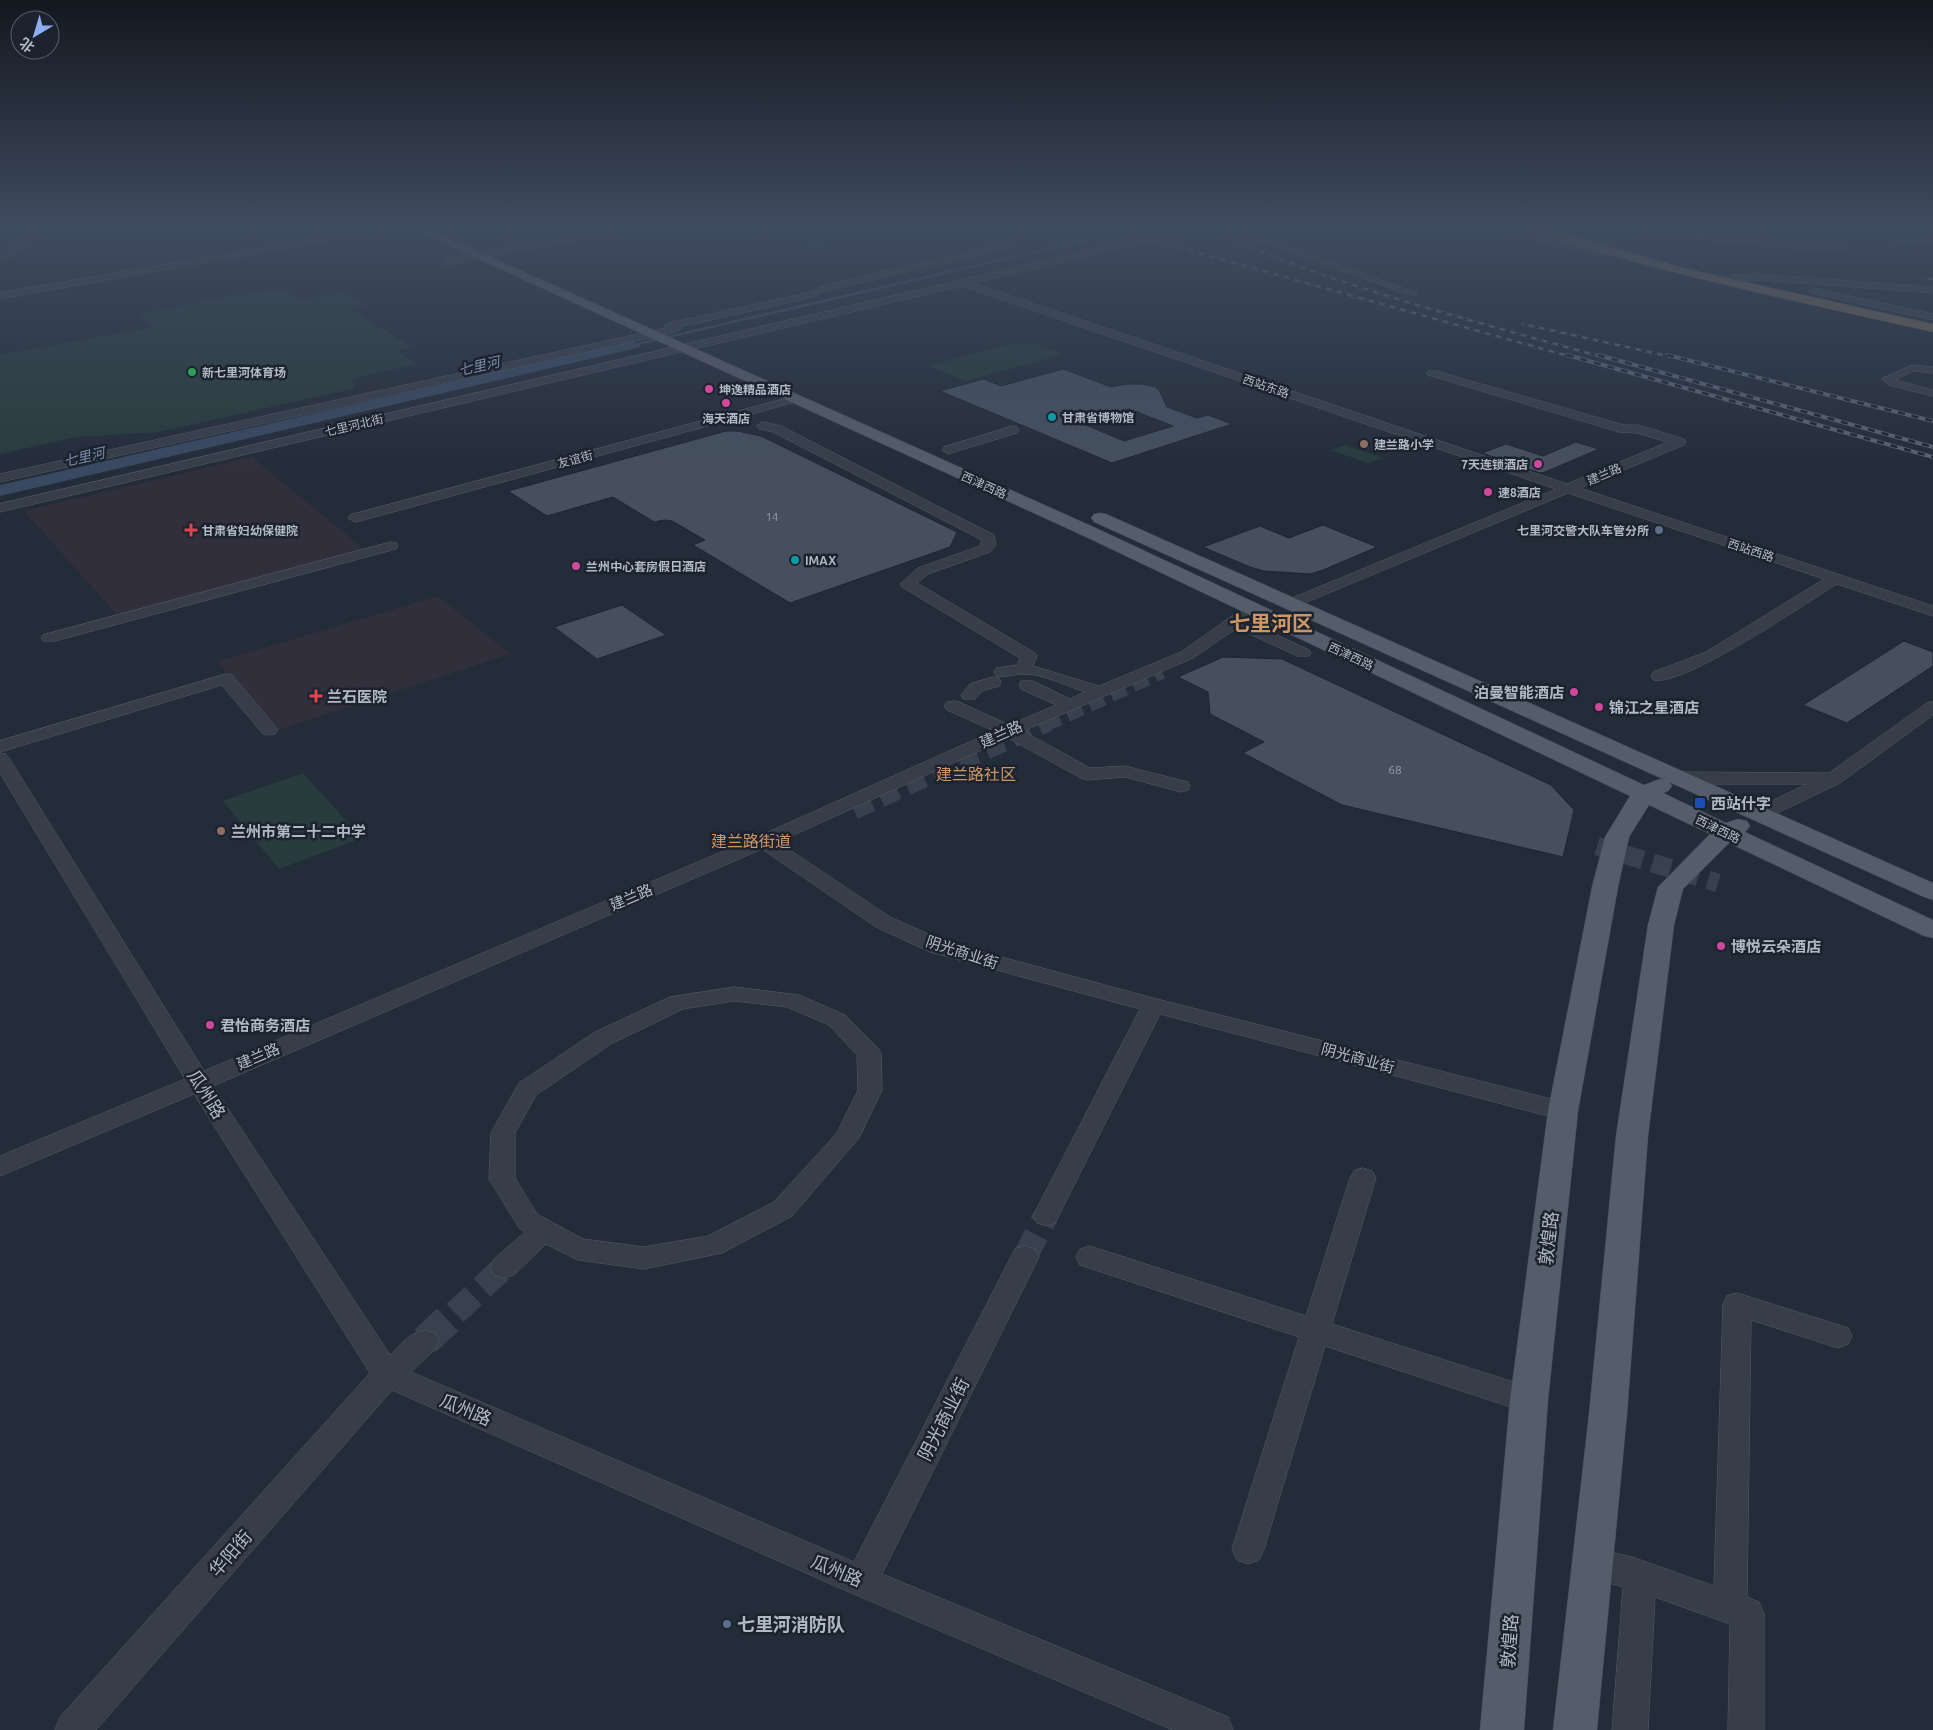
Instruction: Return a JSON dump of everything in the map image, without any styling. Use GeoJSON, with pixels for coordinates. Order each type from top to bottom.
{"type":"FeatureCollection","features":[{"type":"Feature","properties":{"kind":"highway"},"geometry":{"type":"LineString","coordinates":[[1847,309],[1933,328]]}},
{"type":"Feature","properties":{"kind":"highway"},"geometry":{"type":"LineString","coordinates":[[1882,309],[1927,318]]}},
{"type":"Feature","properties":{"kind":"main road","name":"西津西路"},"geometry":{"type":"LineString","coordinates":[[596,309],[656,335],[684,337],[828,396],[1677,778],[1762,813],[1933,892]]}},
{"type":"Feature","properties":{"kind":"main road"},"geometry":{"type":"LineString","coordinates":[[653,320],[684,337]]}},
{"type":"Feature","properties":{"kind":"main road","name":"西津西路"},"geometry":{"type":"LineString","coordinates":[[684,337],[798,401],[1092,533],[1933,930]]}},
{"type":"Feature","properties":{"kind":"main road"},"geometry":{"type":"LineString","coordinates":[[798,401],[828,396]]}},
{"type":"Feature","properties":{"kind":"main road"},"geometry":{"type":"LineString","coordinates":[[1644,793],[1677,778]]}},
{"type":"Feature","properties":{"kind":"main road","name":"敦煌路"},"geometry":{"type":"LineString","coordinates":[[1502,1730],[1529,1400],[1564,1111],[1605,887],[1617,837],[1644,793]]}},
{"type":"Feature","properties":{"kind":"main road"},"geometry":{"type":"LineString","coordinates":[[1574,1730],[1593,1564],[1632,1136],[1661,925],[1672,887],[1725,832],[1762,813]]}},
{"type":"Feature","properties":{"kind":"street"},"geometry":{"type":"LineString","coordinates":[[684,337],[768,309]]}},
{"type":"Feature","properties":{"kind":"street"},"geometry":{"type":"LineString","coordinates":[[684,337],[830,309]]}},
{"type":"Feature","properties":{"kind":"street","name":"西站东路"},"geometry":{"type":"LineString","coordinates":[[1038,309],[1569,490]]}},
{"type":"Feature","properties":{"kind":"street"},"geometry":{"type":"LineString","coordinates":[[1887,309],[1927,318]]}},
{"type":"Feature","properties":{"kind":"street","name":"七里河北街"},"geometry":{"type":"LineString","coordinates":[[0,478],[656,335]]}},
{"type":"Feature","properties":{"kind":"street","name":"七里河北街"},"geometry":{"type":"LineString","coordinates":[[0,508],[684,337]]}},
{"type":"Feature","properties":{"kind":"street"},"geometry":{"type":"LineString","coordinates":[[1933,370],[1913,368],[1888,379],[1892,383],[1933,393]]}},
{"type":"Feature","properties":{"kind":"street","name":"建兰路"},"geometry":{"type":"LineString","coordinates":[[1290,604],[1569,490],[1680,442],[1638,429],[1623,429],[1432,373]]}},
{"type":"Feature","properties":{"kind":"street"},"geometry":{"type":"LineString","coordinates":[[798,401],[763,426],[777,429],[989,538],[989,545],[985,549],[922,571],[907,584],[1029,656],[1025,677]]}},
{"type":"Feature","properties":{"kind":"street","name":"友谊街"},"geometry":{"type":"LineString","coordinates":[[355,518],[798,401]]}},
{"type":"Feature","properties":{"kind":"street"},"geometry":{"type":"LineString","coordinates":[[948,450],[1012,430]]}},
{"type":"Feature","properties":{"kind":"street","name":"西站西路"},"geometry":{"type":"LineString","coordinates":[[1569,490],[1933,611]]}},
{"type":"Feature","properties":{"kind":"street"},"geometry":{"type":"LineString","coordinates":[[49,638],[391,546]]}},
{"type":"Feature","properties":{"kind":"street"},"geometry":{"type":"LineString","coordinates":[[1659,676],[1712,655],[1836,578]]}},
{"type":"Feature","properties":{"kind":"street","name":"建兰路"},"geometry":{"type":"LineString","coordinates":[[0,1167],[764,841],[1009,731],[1187,655],[1252,610]]}},
{"type":"Feature","properties":{"kind":"street"},"geometry":{"type":"LineString","coordinates":[[1235,621],[1303,653]]}},
{"type":"Feature","properties":{"kind":"street"},"geometry":{"type":"LineString","coordinates":[[969,695],[972,690],[997,677],[1025,677],[1040,672],[1100,692]]}},
{"type":"Feature","properties":{"kind":"street"},"geometry":{"type":"LineString","coordinates":[[1025,677],[1070,705]]}},
{"type":"Feature","properties":{"kind":"street"},"geometry":{"type":"LineString","coordinates":[[0,746],[226,679],[269,730]]}},
{"type":"Feature","properties":{"kind":"street"},"geometry":{"type":"LineString","coordinates":[[953,706],[1009,731],[1087,774],[1125,770],[1181,786]]}},
{"type":"Feature","properties":{"kind":"street"},"geometry":{"type":"LineString","coordinates":[[1762,813],[1833,779],[1933,708]]}},
{"type":"Feature","properties":{"kind":"street","name":"瓜州路"},"geometry":{"type":"LineString","coordinates":[[0,758],[198,1081],[387,1375],[861,1580],[1215,1730]]}},
{"type":"Feature","properties":{"kind":"street"},"geometry":{"type":"LineString","coordinates":[[1677,778],[1833,779]]}},
{"type":"Feature","properties":{"kind":"street","name":"阴光商业街"},"geometry":{"type":"LineString","coordinates":[[764,841],[883,922],[938,947],[1153,1005],[1564,1111]]}},
{"type":"Feature","properties":{"kind":"street"},"geometry":{"type":"LineString","coordinates":[[736,994],[791,1000],[838,1020],[869,1053],[870,1090],[847,1138],[783,1209],[713,1246],[644,1258],[578,1249],[544,1230],[528,1221],[502,1180],[503,1133],[527,1089],[603,1038],[678,1002],[736,994]]}},
{"type":"Feature","properties":{"kind":"street"},"geometry":{"type":"LineString","coordinates":[[1046,1216],[1153,1005]]}},
{"type":"Feature","properties":{"kind":"street"},"geometry":{"type":"LineString","coordinates":[[1248,1549],[1363,1178]]}},
{"type":"Feature","properties":{"kind":"street"},"geometry":{"type":"LineString","coordinates":[[504,1267],[544,1230]]}},
{"type":"Feature","properties":{"kind":"street"},"geometry":{"type":"LineString","coordinates":[[1090,1257],[1529,1400]]}},
{"type":"Feature","properties":{"kind":"street","name":"阴光商业街"},"geometry":{"type":"LineString","coordinates":[[861,1580],[1025,1258]]}},
{"type":"Feature","properties":{"kind":"street"},"geometry":{"type":"LineString","coordinates":[[1730,1608],[1737,1304],[1838,1336]]}},
{"type":"Feature","properties":{"kind":"street","name":"华阳街"},"geometry":{"type":"LineString","coordinates":[[73,1730],[387,1375],[425,1341]]}},
{"type":"Feature","properties":{"kind":"street"},"geometry":{"type":"LineString","coordinates":[[1593,1564],[1640,1576],[1747,1614],[1746,1730]]}},
{"type":"Feature","properties":{"kind":"street"},"geometry":{"type":"LineString","coordinates":[[1630,1730],[1640,1576]]}},
{"type":"Feature","properties":{"kind":"shaded area","name":"新七里河体育场"},"geometry":{"type":"Polygon","coordinates":[[[165,309],[351,309],[412,347],[398,351],[417,364],[351,379],[356,388],[159,432],[76,437],[0,454],[0,355],[153,327],[137,314],[165,309]]]}},
{"type":"Feature","properties":{"kind":"shaded area"},"geometry":{"type":"Polygon","coordinates":[[[1014,343],[1034,344],[1063,354],[966,381],[929,366],[1014,343]]]}},
{"type":"Feature","properties":{"kind":"shaded area"},"geometry":{"type":"Polygon","coordinates":[[[1346,445],[1382,458],[1367,463],[1331,450],[1346,445]]]}},
{"type":"Feature","properties":{"kind":"shaded area","name":"甘肃省妇幼保健院"},"geometry":{"type":"Polygon","coordinates":[[[252,457],[365,550],[119,617],[24,511],[252,457]]]}},
{"type":"Feature","properties":{"kind":"shaded area","name":"兰石医院"},"geometry":{"type":"Polygon","coordinates":[[[438,596],[510,654],[279,730],[217,662],[438,596]]]}},
{"type":"Feature","properties":{"kind":"shaded area"},"geometry":{"type":"Polygon","coordinates":[[[303,773],[362,838],[279,869],[223,801],[303,773]]]}},
{"type":"Feature","properties":{"kind":"water"},"geometry":{"type":"Polygon","coordinates":[[[632,341],[641,347],[0,496],[0,485],[632,341]]]}},
{"type":"Feature","properties":{"kind":"building","name":"甘肃省博物馆"},"geometry":{"type":"Polygon","coordinates":[[[1063,369],[1111,387],[1126,384],[1142,384],[1155,387],[1159,390],[1167,407],[1197,418],[1208,415],[1232,424],[1112,463],[940,391],[984,379],[1001,386],[1063,369]],[[1129,409],[1081,423],[1124,441],[1173,426],[1129,409]]]}},
{"type":"Feature","properties":{"kind":"building"},"geometry":{"type":"Polygon","coordinates":[[[726,431],[737,431],[761,436],[957,532],[950,547],[790,603],[693,545],[705,540],[672,521],[654,522],[613,497],[547,516],[508,491],[726,431]]]}},
{"type":"Feature","properties":{"kind":"building","name":"7天连锁酒店"},"geometry":{"type":"Polygon","coordinates":[[[1576,442],[1599,449],[1540,473],[1482,453],[1506,444],[1543,456],[1576,442]]]}},
{"type":"Feature","properties":{"kind":"building"},"geometry":{"type":"Polygon","coordinates":[[[1323,525],[1377,547],[1310,574],[1264,571],[1203,547],[1260,526],[1289,538],[1323,525]]]}},
{"type":"Feature","properties":{"kind":"building"},"geometry":{"type":"Polygon","coordinates":[[[622,605],[666,635],[597,659],[554,627],[622,605]]]}},
{"type":"Feature","properties":{"kind":"building"},"geometry":{"type":"Polygon","coordinates":[[[1904,641],[1933,652],[1933,666],[1847,723],[1803,705],[1904,641]]]}},
{"type":"Feature","properties":{"kind":"building"},"geometry":{"type":"Polygon","coordinates":[[[1223,657],[1282,659],[1551,785],[1574,810],[1563,857],[1342,805],[1243,753],[1264,742],[1210,714],[1208,692],[1178,677],[1223,657]]]}},
{"type":"Feature","properties":{"kind":"waterway","name":"七里河"},"geometry":{"type":"LineString","coordinates":[[629,346],[790,309]]}},
{"type":"Feature","properties":{"kind":"tunnel"},"geometry":{"type":"LineString","coordinates":[[1045,724],[1162,671]]}},
{"type":"Feature","properties":{"kind":"tunnel"},"geometry":{"type":"LineString","coordinates":[[854,810],[1048,722]]}},
{"type":"Feature","properties":{"kind":"tunnel"},"geometry":{"type":"LineString","coordinates":[[1597,846],[1718,883]]}},
{"type":"Feature","properties":{"kind":"tunnel"},"geometry":{"type":"LineString","coordinates":[[1025,1257],[1046,1216]]}},
{"type":"Feature","properties":{"kind":"tunnel"},"geometry":{"type":"LineString","coordinates":[[455,1313],[504,1267]]}},
{"type":"Feature","properties":{"kind":"tunnel"},"geometry":{"type":"LineString","coordinates":[[425,1341],[456,1312]]}},
{"type":"Feature","properties":{"kind":"railway"},"geometry":{"type":"LineString","coordinates":[[1399,309],[1572,357]]}},
{"type":"Feature","properties":{"kind":"railway"},"geometry":{"type":"LineString","coordinates":[[1430,309],[1603,357]]}},
{"type":"Feature","properties":{"kind":"railway"},"geometry":{"type":"LineString","coordinates":[[1523,324],[1672,357]]}},
{"type":"Feature","properties":{"kind":"railway"},"geometry":{"type":"LineString","coordinates":[[1567,355],[1933,457]]}},
{"type":"Feature","properties":{"kind":"railway"},"geometry":{"type":"LineString","coordinates":[[1598,355],[1933,447]]}},
{"type":"Feature","properties":{"kind":"railway"},"geometry":{"type":"LineString","coordinates":[[1667,355],[1933,421]]}},
{"type":"Feature","properties":{"kind":"place","name":"新七里河体育场"},"geometry":{"type":"Point","coordinates":[192,372]}},
{"type":"Feature","properties":{"kind":"place","name":"坤逸精品酒店"},"geometry":{"type":"Point","coordinates":[709,389]}},
{"type":"Feature","properties":{"kind":"place","name":"海天酒店"},"geometry":{"type":"Point","coordinates":[726,403]}},
{"type":"Feature","properties":{"kind":"place","name":"甘肃省博物馆"},"geometry":{"type":"Point","coordinates":[1052,417]}},
{"type":"Feature","properties":{"kind":"place","name":"建兰路小学"},"geometry":{"type":"Point","coordinates":[1364,444]}},
{"type":"Feature","properties":{"kind":"place","name":"7天连锁酒店"},"geometry":{"type":"Point","coordinates":[1538,464]}},
{"type":"Feature","properties":{"kind":"place","name":"速8酒店"},"geometry":{"type":"Point","coordinates":[1488,492]}},
{"type":"Feature","properties":{"kind":"place","name":"甘肃省妇幼保健院"},"geometry":{"type":"Point","coordinates":[191,530]}},
{"type":"Feature","properties":{"kind":"place","name":"七里河交警大队车管分所"},"geometry":{"type":"Point","coordinates":[1659,530]}},
{"type":"Feature","properties":{"kind":"place","name":"IMAX"},"geometry":{"type":"Point","coordinates":[795,560]}},
{"type":"Feature","properties":{"kind":"place","name":"兰州中心套房假日酒店"},"geometry":{"type":"Point","coordinates":[576,566]}},
{"type":"Feature","properties":{"kind":"place","name":"泊曼智能酒店"},"geometry":{"type":"Point","coordinates":[1574,692]}},
{"type":"Feature","properties":{"kind":"place","name":"兰石医院"},"geometry":{"type":"Point","coordinates":[316,696]}},
{"type":"Feature","properties":{"kind":"place","name":"锦江之星酒店"},"geometry":{"type":"Point","coordinates":[1599,707]}},
{"type":"Feature","properties":{"kind":"place","name":"西站什字"},"geometry":{"type":"Point","coordinates":[1700,803]}},
{"type":"Feature","properties":{"kind":"place","name":"兰州市第二十二中学"},"geometry":{"type":"Point","coordinates":[221,831]}},
{"type":"Feature","properties":{"kind":"place","name":"博悦云朵酒店"},"geometry":{"type":"Point","coordinates":[1721,946]}},
{"type":"Feature","properties":{"kind":"place","name":"君怡商务酒店"},"geometry":{"type":"Point","coordinates":[210,1025]}},
{"type":"Feature","properties":{"kind":"place","name":"七里河消防队"},"geometry":{"type":"Point","coordinates":[727,1624]}},
{"type":"Feature","properties":{"kind":"district","name":"七里河区"},"geometry":{"type":"Point","coordinates":[1271,623]}},
{"type":"Feature","properties":{"kind":"district","name":"建兰路社区"},"geometry":{"type":"Point","coordinates":[976,774]}},
{"type":"Feature","properties":{"kind":"district","name":"建兰路街道"},"geometry":{"type":"Point","coordinates":[751,841]}}]}
